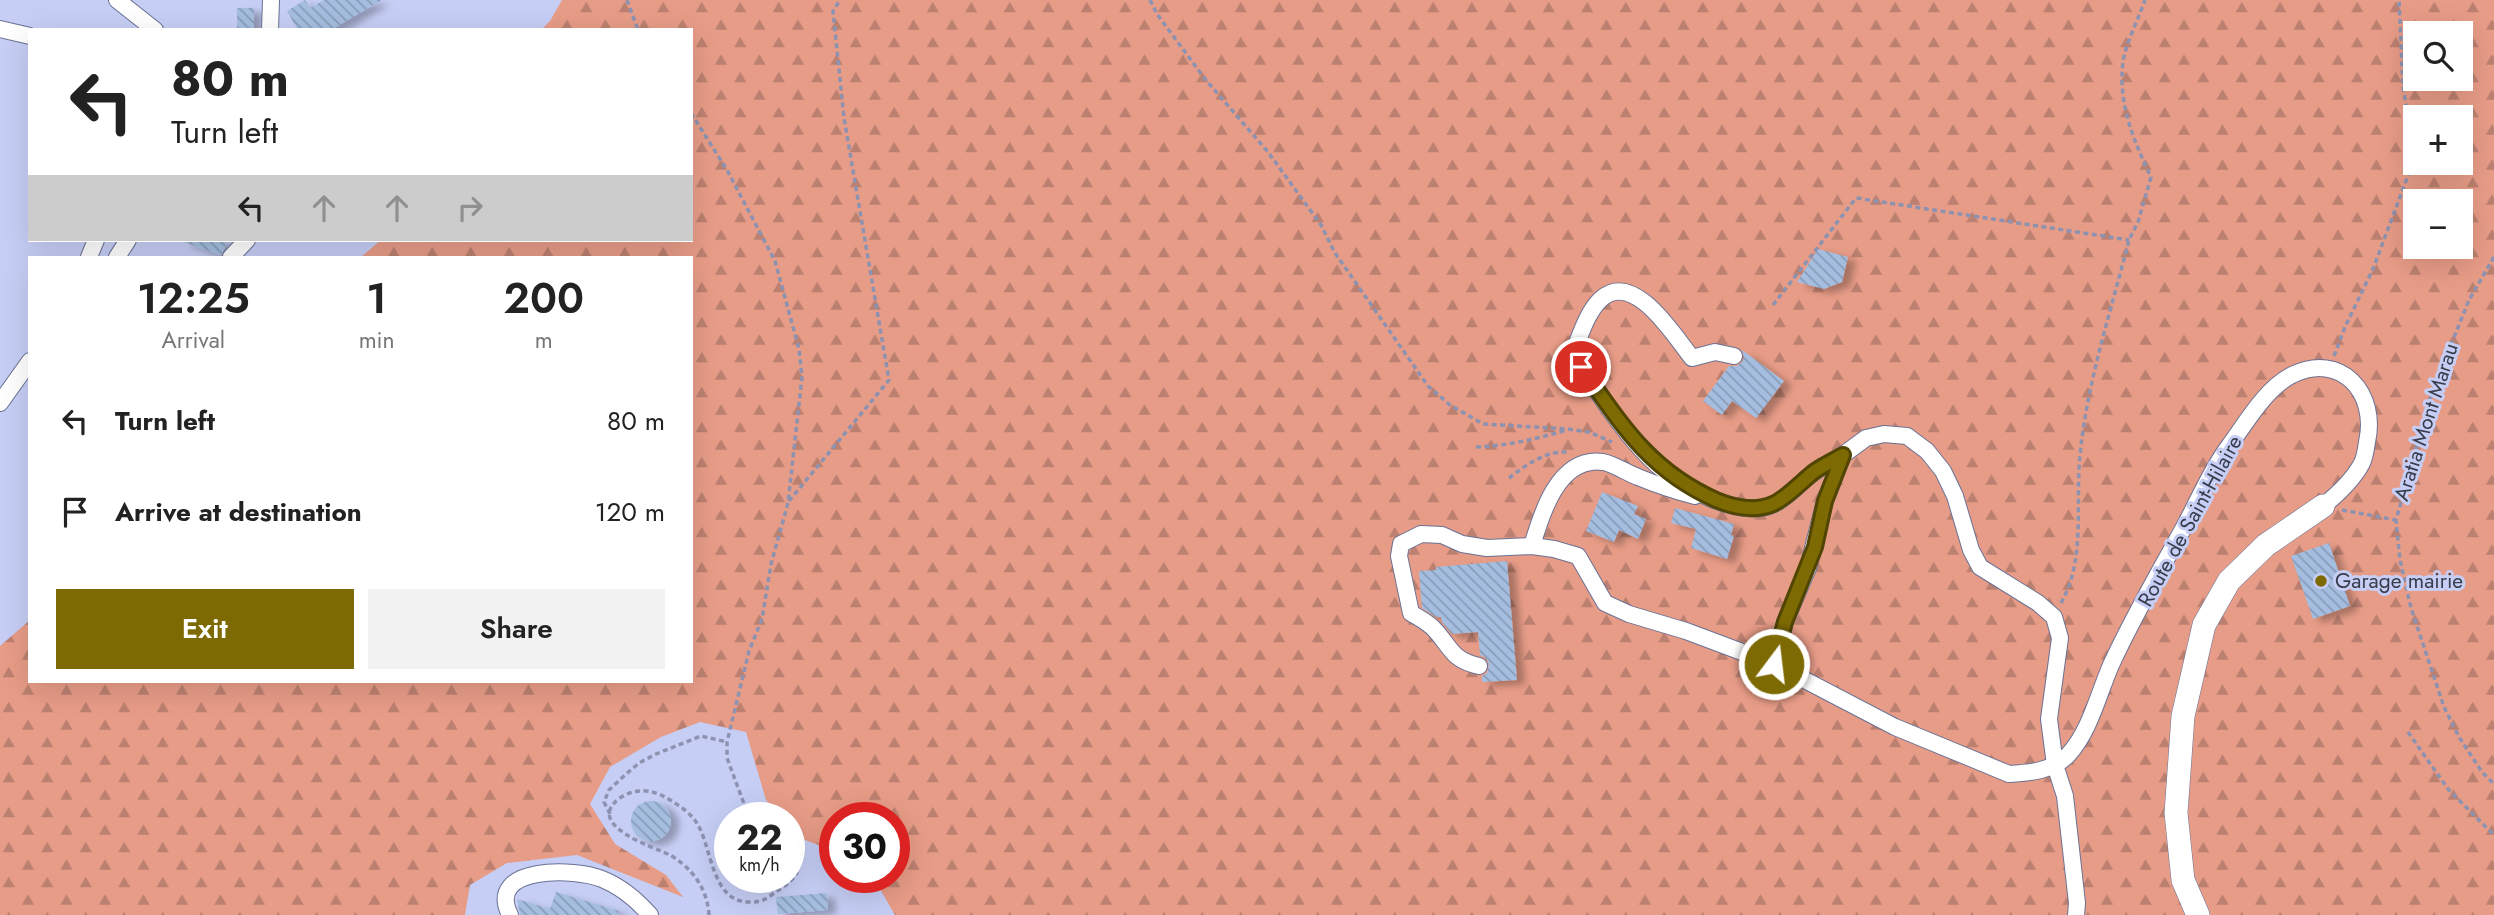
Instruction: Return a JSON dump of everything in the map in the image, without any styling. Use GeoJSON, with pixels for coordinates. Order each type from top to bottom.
{"type":"FeatureCollection","features":[{"type":"Feature","properties":{"kind":"street"},"geometry":{"type":"LineString","coordinates":[[117,0],[152,28]]}},
{"type":"Feature","properties":{"kind":"street"},"geometry":{"type":"LineString","coordinates":[[270,28],[271,0]]}},
{"type":"Feature","properties":{"kind":"street"},"geometry":{"type":"LineString","coordinates":[[0,29],[28,36]]}},
{"type":"Feature","properties":{"kind":"street"},"geometry":{"type":"LineString","coordinates":[[232,256],[245,242]]}},
{"type":"Feature","properties":{"kind":"street"},"geometry":{"type":"LineString","coordinates":[[1723,503],[1693,490],[1651,459],[1581,367],[1575,348],[1600,299],[1612,293],[1625,292],[1639,297],[1654,310],[1692,358],[1715,352],[1734,356]]}},
{"type":"Feature","properties":{"kind":"street"},"geometry":{"type":"LineString","coordinates":[[0,403],[28,364]]}},
{"type":"Feature","properties":{"kind":"street"},"geometry":{"type":"LineString","coordinates":[[2198,915],[2183,880],[2176,813],[2183,716],[2204,625],[2229,581],[2266,545],[2341,491],[2363,462],[2370,429],[2363,395],[2349,376],[2329,368]]}},
{"type":"Feature","properties":{"kind":"street","name":"Route de Saint-Hilaire"},"geometry":{"type":"LineString","coordinates":[[2061,760],[2082,735],[2112,663],[2225,451],[2262,402],[2290,376],[2309,369],[2329,368]]}},
{"type":"Feature","properties":{"kind":"street"},"geometry":{"type":"LineString","coordinates":[[1532,546],[1542,512],[1553,490],[1566,474],[1584,465],[1602,462],[1672,491],[1747,509],[1774,504],[1818,469],[1866,438],[1884,434],[1907,436],[1927,451],[1943,471],[1955,496],[1971,550],[1980,567],[2038,603],[2054,617],[2060,638],[2049,719],[2061,760],[2076,915]]}},
{"type":"Feature","properties":{"kind":"street"},"geometry":{"type":"LineString","coordinates":[[1774,664],[1785,622],[1815,547],[1825,501],[1843,455]]}},
{"type":"Feature","properties":{"kind":"street"},"geometry":{"type":"LineString","coordinates":[[1479,666],[1466,663],[1452,654],[1434,629],[1411,612],[1399,556],[1401,544],[1421,534],[1442,536],[1462,544],[1487,548],[1532,546],[1578,556],[1605,603],[1629,614],[1686,631],[1774,664],[1895,727],[2009,774],[2029,773],[2061,760]]}},
{"type":"Feature","properties":{"kind":"street"},"geometry":{"type":"LineString","coordinates":[[510,915],[506,906],[507,893],[513,882],[532,873],[600,878],[629,892],[650,915]]}},
{"type":"Feature","properties":{"kind":"path"},"geometry":{"type":"LineString","coordinates":[[627,0],[637,28]]}},
{"type":"Feature","properties":{"kind":"path"},"geometry":{"type":"LineString","coordinates":[[788,503],[889,380],[844,118],[833,11],[839,0]]}},
{"type":"Feature","properties":{"kind":"path"},"geometry":{"type":"LineString","coordinates":[[1150,0],[1157,14],[1205,79],[1268,152],[1321,225],[1341,261],[1428,386],[1450,405],[1483,424],[1589,432],[1618,444]]}},
{"type":"Feature","properties":{"kind":"path"},"geometry":{"type":"LineString","coordinates":[[2054,617],[2067,594],[2075,568],[2080,455],[2095,370],[2129,240],[2138,222],[2151,177],[2124,111],[2123,60],[2145,0]]}},
{"type":"Feature","properties":{"kind":"path"},"geometry":{"type":"LineString","coordinates":[[2329,368],[2373,269],[2412,165],[2413,148],[2403,86],[2399,0]]}},
{"type":"Feature","properties":{"kind":"path"},"geometry":{"type":"LineString","coordinates":[[693,116],[727,170],[775,261],[799,349],[802,377],[788,503],[771,564],[762,619],[749,651],[726,742],[727,758],[742,802]]}},
{"type":"Feature","properties":{"kind":"path"},"geometry":{"type":"LineString","coordinates":[[1773,305],[1856,198],[2129,240]]}},
{"type":"Feature","properties":{"kind":"path","name":"Aratia Mont Marau"},"geometry":{"type":"LineString","coordinates":[[2323,506],[2396,520],[2405,480],[2432,392],[2469,300],[2494,257]]}},
{"type":"Feature","properties":{"kind":"path"},"geometry":{"type":"LineString","coordinates":[[1476,447],[1497,447],[1516,441],[1538,439],[1568,429]]}},
{"type":"Feature","properties":{"kind":"path"},"geometry":{"type":"LineString","coordinates":[[1509,478],[1525,465],[1554,452],[1578,453],[1602,462]]}},
{"type":"Feature","properties":{"kind":"path"},"geometry":{"type":"LineString","coordinates":[[2396,520],[2400,560],[2411,608],[2444,707],[2459,737],[2494,784]]}},
{"type":"Feature","properties":{"kind":"path"},"geometry":{"type":"LineString","coordinates":[[2408,732],[2448,789],[2494,835]]}},
{"type":"Feature","properties":{"kind":"path"},"geometry":{"type":"LineString","coordinates":[[709,915],[708,900],[691,871],[671,855],[627,836],[614,823],[604,802],[609,790],[639,763],[701,736],[726,742]]}},
{"type":"Feature","properties":{"kind":"path"},"geometry":{"type":"LineString","coordinates":[[611,816],[612,807],[628,793],[641,790],[668,799],[685,810],[698,824],[714,864]]}},
{"type":"Feature","properties":{"kind":"path"},"geometry":{"type":"LineString","coordinates":[[727,893],[743,902],[761,902],[773,893]]}},
{"type":"Feature","properties":{"kind":"green space"},"geometry":{"type":"Polygon","coordinates":[[[562,0],[2494,0],[2494,915],[895,915],[882,893],[910,893],[910,802],[819,802],[819,845],[805,840],[805,802],[766,800],[746,732],[700,722],[661,737],[610,767],[590,804],[615,844],[666,875],[683,897],[577,855],[507,863],[470,885],[465,915],[0,915],[0,646],[28,622],[28,683],[693,683],[693,256],[362,256],[379,242],[693,242],[693,28],[543,28],[562,0]]]}},
{"type":"Feature","properties":{"kind":"building"},"geometry":{"type":"Polygon","coordinates":[[[305,0],[310,8],[324,0],[382,0],[334,28],[297,28],[287,11],[305,0]]]}},
{"type":"Feature","properties":{"kind":"building"},"geometry":{"type":"Polygon","coordinates":[[[237,8],[254,8],[254,28],[237,28],[237,8]]]}},
{"type":"Feature","properties":{"kind":"building"},"geometry":{"type":"Polygon","coordinates":[[[183,242],[227,242],[221,255],[183,242]]]}},
{"type":"Feature","properties":{"kind":"building"},"geometry":{"type":"Polygon","coordinates":[[[1818,249],[1848,257],[1842,282],[1824,289],[1797,282],[1818,249]]]}},
{"type":"Feature","properties":{"kind":"building"},"geometry":{"type":"Polygon","coordinates":[[[1742,350],[1784,381],[1756,418],[1732,401],[1722,415],[1703,401],[1729,366],[1737,366],[1742,362],[1742,350]]]}},
{"type":"Feature","properties":{"kind":"building"},"geometry":{"type":"Polygon","coordinates":[[[1602,492],[1638,506],[1634,514],[1646,519],[1638,539],[1619,530],[1614,542],[1586,531],[1602,492]]]}},
{"type":"Feature","properties":{"kind":"building"},"geometry":{"type":"Polygon","coordinates":[[[1675,508],[1734,524],[1731,535],[1734,536],[1727,559],[1691,548],[1696,529],[1671,523],[1675,508]]]}},
{"type":"Feature","properties":{"kind":"building","name":"Garage mairie"},"geometry":{"type":"Polygon","coordinates":[[[2329,543],[2350,606],[2313,619],[2291,556],[2329,543]]]}},
{"type":"Feature","properties":{"kind":"building"},"geometry":{"type":"Polygon","coordinates":[[[1507,561],[1517,680],[1482,682],[1482,676],[1487,673],[1489,664],[1486,658],[1480,655],[1478,632],[1452,634],[1441,617],[1436,617],[1422,608],[1419,571],[1507,561]]]}},
{"type":"Feature","properties":{"kind":"building"},"geometry":{"type":"Polygon","coordinates":[[[651,801],[659,802],[665,807],[670,813],[670,829],[665,835],[659,840],[651,841],[643,840],[637,835],[632,829],[631,821],[632,813],[637,807],[643,802],[651,801]]]}},
{"type":"Feature","properties":{"kind":"building"},"geometry":{"type":"Polygon","coordinates":[[[556,892],[619,911],[618,915],[520,915],[517,899],[550,909],[556,892]]]}},
{"type":"Feature","properties":{"kind":"building"},"geometry":{"type":"Polygon","coordinates":[[[827,893],[828,910],[778,914],[776,897],[827,893]]]}},
{"type":"Feature","properties":{"kind":"place","name":"Garage mairie"},"geometry":{"type":"Point","coordinates":[2321,581]}},
{"type":"Feature","properties":{"kind":"route"},"geometry":{"type":"LineString","coordinates":[[1581,367],[1615,415],[1658,466],[1693,490],[1723,503],[1747,509],[1774,504],[1818,469],[1843,455],[1825,501],[1808,568],[1785,622],[1774,664]]}}]}
